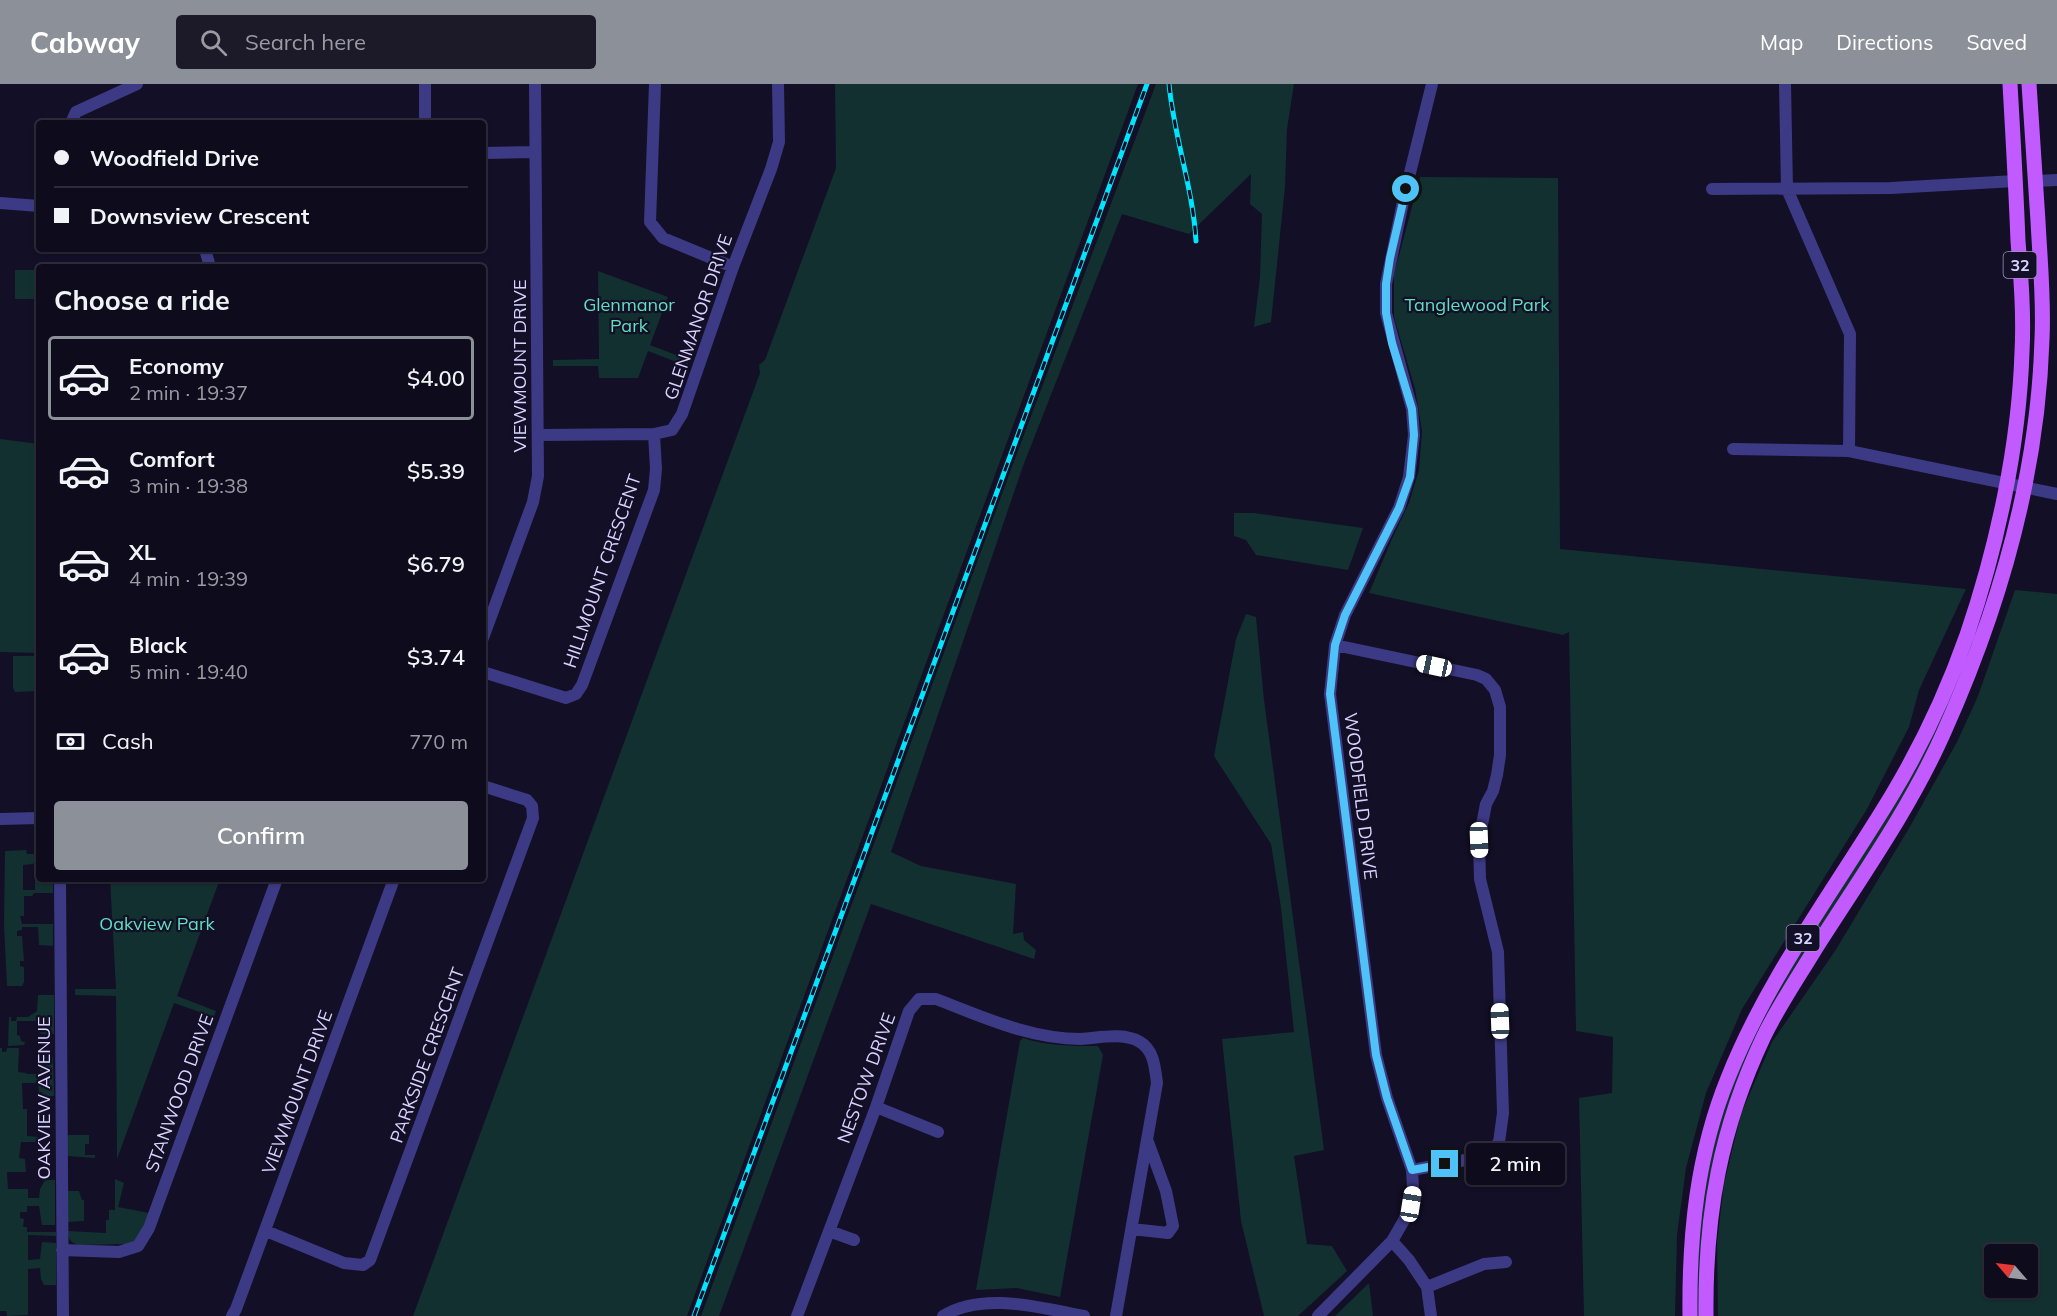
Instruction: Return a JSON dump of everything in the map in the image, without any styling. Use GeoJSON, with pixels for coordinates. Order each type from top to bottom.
{"type":"FeatureCollection","features":[{"type":"Feature","properties":{"kind":"main road","name":"32"},"geometry":{"type":"LineString","coordinates":[[1690,1316],[1692,1228],[1700,1170],[1727,1079],[1750,1028],[1779,976],[1894,792],[1920,744],[1966,636],[1983,580],[2007,483],[2015,437],[2022,350],[2022,308],[2010,84]]}},
{"type":"Feature","properties":{"kind":"main road","name":"32"},"geometry":{"type":"LineString","coordinates":[[1706,1316],[1708,1237],[1714,1186],[1725,1139],[1742,1086],[1771,1024],[1891,829],[1943,735],[1974,662],[2010,555],[2025,487],[2034,430],[2042,339],[2042,283],[2029,84]]}},
{"type":"Feature","properties":{"kind":"main road"},"geometry":{"type":"LineString","coordinates":[[2015,181],[2036,181]]}},
{"type":"Feature","properties":{"kind":"street"},"geometry":{"type":"LineString","coordinates":[[425,84],[425,120]]}},
{"type":"Feature","properties":{"kind":"street","name":"VIEWMOUNT DRIVE"},"geometry":{"type":"LineString","coordinates":[[486,630],[533,502],[538,476],[535,84]]}},
{"type":"Feature","properties":{"kind":"street"},"geometry":{"type":"LineString","coordinates":[[655,84],[650,222],[663,238],[734,267]]}},
{"type":"Feature","properties":{"kind":"street","name":"GLENMANOR DRIVE"},"geometry":{"type":"LineString","coordinates":[[539,435],[654,434],[672,430],[682,414],[771,169],[778,141],[778,84]]}},
{"type":"Feature","properties":{"kind":"street","name":"WOODFIELD DRIVE"},"geometry":{"type":"LineString","coordinates":[[1318,1316],[1392,1241],[1411,1204],[1413,1188],[1412,1170],[1387,1098],[1376,1055],[1330,694],[1335,645],[1345,615],[1399,508],[1410,477],[1414,435],[1412,409],[1392,343],[1386,313],[1386,284],[1404,197],[1432,84]]}},
{"type":"Feature","properties":{"kind":"street"},"geometry":{"type":"LineString","coordinates":[[1785,84],[1787,189],[1850,334],[1849,451]]}},
{"type":"Feature","properties":{"kind":"street"},"geometry":{"type":"LineString","coordinates":[[72,120],[76,112],[134,85]]}},
{"type":"Feature","properties":{"kind":"street"},"geometry":{"type":"LineString","coordinates":[[486,153],[535,153]]}},
{"type":"Feature","properties":{"kind":"street"},"geometry":{"type":"LineString","coordinates":[[2036,181],[2057,180]]}},
{"type":"Feature","properties":{"kind":"street"},"geometry":{"type":"LineString","coordinates":[[1712,189],[1891,188],[2015,181]]}},
{"type":"Feature","properties":{"kind":"street"},"geometry":{"type":"LineString","coordinates":[[0,203],[36,206]]}},
{"type":"Feature","properties":{"kind":"street","name":"HILLMOUNT CRESCENT"},"geometry":{"type":"LineString","coordinates":[[486,673],[566,698],[576,694],[582,685],[654,490],[656,469],[654,434]]}},
{"type":"Feature","properties":{"kind":"street"},"geometry":{"type":"LineString","coordinates":[[1733,449],[1849,451],[2057,494]]}},
{"type":"Feature","properties":{"kind":"street"},"geometry":{"type":"LineString","coordinates":[[1335,645],[1477,675],[1486,679],[1495,690],[1500,707],[1500,755],[1497,774],[1493,791],[1486,804],[1479,840],[1480,879],[1498,952],[1503,1113],[1499,1142],[1487,1156],[1412,1170]]}},
{"type":"Feature","properties":{"kind":"street","name":"PARKSIDE CRESCENT"},"geometry":{"type":"LineString","coordinates":[[266,1231],[344,1263],[363,1265],[370,1260],[533,818],[532,806],[527,800],[486,787]]}},
{"type":"Feature","properties":{"kind":"street"},"geometry":{"type":"LineString","coordinates":[[0,819],[36,818]]}},
{"type":"Feature","properties":{"kind":"street","name":"OAKVIEW AVENUE"},"geometry":{"type":"LineString","coordinates":[[60,882],[63,1316]]}},
{"type":"Feature","properties":{"kind":"street","name":"STANWOOD DRIVE"},"geometry":{"type":"LineString","coordinates":[[62,1250],[119,1252],[138,1246],[149,1228],[276,882]]}},
{"type":"Feature","properties":{"kind":"street","name":"VIEWMOUNT DRIVE"},"geometry":{"type":"LineString","coordinates":[[231,1316],[236,1309],[266,1231],[393,882]]}},
{"type":"Feature","properties":{"kind":"street","name":"NESTOW DRIVE"},"geometry":{"type":"LineString","coordinates":[[797,1316],[913,1004],[919,999],[936,999],[1040,1036],[1082,1039],[1125,1037],[1143,1044],[1149,1050],[1155,1065],[1157,1083],[1116,1316]]}},
{"type":"Feature","properties":{"kind":"street"},"geometry":{"type":"LineString","coordinates":[[876,1107],[938,1132]]}},
{"type":"Feature","properties":{"kind":"street","name":"NESTOW DRIVE"},"geometry":{"type":"LineString","coordinates":[[1132,1229],[1168,1233],[1173,1226],[1166,1191],[1148,1142]]}},
{"type":"Feature","properties":{"kind":"street"},"geometry":{"type":"LineString","coordinates":[[829,1231],[854,1240]]}},
{"type":"Feature","properties":{"kind":"street"},"geometry":{"type":"LineString","coordinates":[[1392,1241],[1409,1260],[1427,1287],[1431,1316]]}},
{"type":"Feature","properties":{"kind":"street"},"geometry":{"type":"LineString","coordinates":[[1427,1287],[1484,1264],[1506,1262]]}},
{"type":"Feature","properties":{"kind":"street"},"geometry":{"type":"LineString","coordinates":[[943,1316],[984,1303],[1006,1303],[1084,1316]]}},
{"type":"Feature","properties":{"kind":"green space"},"geometry":{"type":"Polygon","coordinates":[[[835,84],[1138,84],[687,1316],[413,1316],[760,373],[759,365],[765,360],[836,168],[835,84]]]}},
{"type":"Feature","properties":{"kind":"green space"},"geometry":{"type":"Polygon","coordinates":[[[1156,84],[1294,84],[1287,129],[1285,187],[1271,322],[1254,327],[1260,277],[1262,214],[1250,204],[1251,174],[1189,234],[1122,214],[1023,466],[891,852],[921,866],[1016,884],[1013,934],[1023,932],[1024,940],[1036,950],[1034,959],[871,904],[719,1316],[701,1316],[1013,464],[1156,84]]]}},
{"type":"Feature","properties":{"kind":"green space","name":"Tanglewood Park"},"geometry":{"type":"Polygon","coordinates":[[[1420,177],[1558,178],[1560,549],[1966,589],[1919,690],[1909,727],[1867,809],[1742,1009],[1706,1093],[1686,1168],[1677,1235],[1675,1316],[1584,1316],[1579,1098],[1612,1093],[1613,1037],[1576,1031],[1569,632],[1563,635],[1369,593],[1409,503],[1419,470],[1422,431],[1415,389],[1394,317],[1394,274],[1420,177]]]}},
{"type":"Feature","properties":{"kind":"green space"},"geometry":{"type":"Polygon","coordinates":[[[15,270],[34,270],[34,299],[15,299],[15,270]]]}},
{"type":"Feature","properties":{"kind":"green space","name":"Glenmanor Park"},"geometry":{"type":"Polygon","coordinates":[[[598,271],[668,297],[650,345],[689,360],[687,366],[648,351],[638,378],[599,378],[598,366],[553,366],[553,360],[599,359],[598,271]]]}},
{"type":"Feature","properties":{"kind":"green space"},"geometry":{"type":"Polygon","coordinates":[[[0,439],[36,444],[36,653],[0,652],[0,439]]]}},
{"type":"Feature","properties":{"kind":"green space"},"geometry":{"type":"Polygon","coordinates":[[[1234,513],[1254,513],[1363,528],[1348,570],[1256,555],[1246,540],[1234,536],[1234,513]]]}},
{"type":"Feature","properties":{"kind":"green space"},"geometry":{"type":"Polygon","coordinates":[[[2015,590],[2057,594],[2057,1316],[1718,1316],[1717,1243],[1724,1184],[1741,1114],[1772,1042],[1835,951],[1908,830],[1957,742],[1978,696],[2015,590]]]}},
{"type":"Feature","properties":{"kind":"green space"},"geometry":{"type":"Polygon","coordinates":[[[1246,614],[1256,617],[1264,700],[1324,1150],[1294,1156],[1307,1244],[1332,1246],[1347,1271],[1298,1316],[1264,1316],[1241,1221],[1222,1039],[1294,1032],[1281,908],[1271,844],[1214,756],[1236,639],[1246,614]]]}},
{"type":"Feature","properties":{"kind":"green space"},"geometry":{"type":"Polygon","coordinates":[[[1978,624],[1973,647],[1941,725],[1907,790],[1741,1073],[1701,1316],[1694,1316],[1697,1233],[1711,1146],[1737,1068],[1978,624]]]}},
{"type":"Feature","properties":{"kind":"green space"},"geometry":{"type":"Polygon","coordinates":[[[13,656],[36,656],[36,691],[15,692],[13,656]]]}},
{"type":"Feature","properties":{"kind":"green space"},"geometry":{"type":"Polygon","coordinates":[[[26,850],[27,854],[36,854],[36,862],[23,865],[23,890],[35,890],[35,880],[36,882],[53,882],[53,893],[34,893],[32,896],[24,896],[24,916],[20,916],[22,924],[53,924],[53,946],[39,945],[38,927],[22,927],[22,930],[17,931],[17,936],[22,936],[24,961],[20,961],[20,966],[24,967],[24,982],[22,986],[7,986],[4,925],[5,851],[26,850]]]}},
{"type":"Feature","properties":{"kind":"green space","name":"Oakview Park"},"geometry":{"type":"Polygon","coordinates":[[[110,882],[219,882],[177,996],[216,1011],[214,1017],[174,1003],[117,1159],[116,996],[75,995],[75,989],[116,989],[110,882]]]}},
{"type":"Feature","properties":{"kind":"green space"},"geometry":{"type":"Polygon","coordinates":[[[38,995],[54,995],[54,1034],[42,1034],[37,1031],[37,1021],[17,1021],[17,1035],[20,1036],[21,1041],[25,1042],[24,1045],[8,1046],[9,1017],[11,1021],[16,1021],[17,1017],[28,1017],[37,1011],[38,995]]]}},
{"type":"Feature","properties":{"kind":"green space"},"geometry":{"type":"Polygon","coordinates":[[[1023,1038],[1051,1044],[1098,1046],[1103,1055],[1060,1297],[1017,1288],[976,1290],[1020,1041],[1023,1038]]]}},
{"type":"Feature","properties":{"kind":"green space"},"geometry":{"type":"Polygon","coordinates":[[[0,1048],[2,1052],[6,1052],[7,1048],[19,1048],[18,1072],[27,1074],[40,1074],[43,1064],[42,1057],[53,1057],[54,1096],[42,1096],[38,1083],[22,1083],[23,1109],[27,1109],[27,1136],[38,1137],[38,1142],[21,1142],[19,1158],[25,1159],[26,1172],[7,1172],[8,1189],[28,1189],[28,1198],[39,1198],[40,1189],[45,1180],[55,1180],[55,1225],[42,1225],[39,1206],[27,1206],[27,1212],[20,1212],[20,1218],[24,1219],[23,1227],[27,1227],[27,1232],[56,1232],[56,1236],[28,1235],[28,1260],[40,1259],[42,1242],[56,1243],[56,1285],[44,1285],[40,1268],[28,1269],[28,1315],[7,1316],[6,1311],[0,1311],[0,1048]]]}},
{"type":"Feature","properties":{"kind":"green space"},"geometry":{"type":"Polygon","coordinates":[[[66,1135],[89,1135],[89,1144],[85,1144],[85,1155],[95,1155],[95,1158],[67,1156],[66,1135]]]}},
{"type":"Feature","properties":{"kind":"green space"},"geometry":{"type":"Polygon","coordinates":[[[115,1179],[124,1183],[118,1207],[149,1213],[138,1239],[128,1244],[78,1245],[73,1243],[68,1231],[106,1233],[109,1210],[115,1210],[115,1179]]]}},
{"type":"Feature","properties":{"kind":"green space"},"geometry":{"type":"Polygon","coordinates":[[[67,1191],[79,1191],[84,1200],[84,1221],[67,1222],[67,1191]]]}},
{"type":"Feature","properties":{"kind":"green space"},"geometry":{"type":"Polygon","coordinates":[[[1369,1283],[1373,1316],[1335,1316],[1369,1283]]]}},
{"type":"Feature","properties":{"kind":"railway"},"geometry":{"type":"LineString","coordinates":[[694,1316],[1147,84]]}},
{"type":"Feature","properties":{"kind":"railway"},"geometry":{"type":"LineString","coordinates":[[1169,84],[1196,241]]}},
{"type":"Feature","properties":{"kind":"route"},"geometry":{"type":"LineString","coordinates":[[1406,189],[1390,258],[1386,284],[1386,313],[1392,343],[1412,409],[1414,435],[1410,477],[1383,542],[1345,615],[1335,645],[1330,694],[1376,1055],[1387,1098],[1412,1170],[1445,1164]]}}]}
